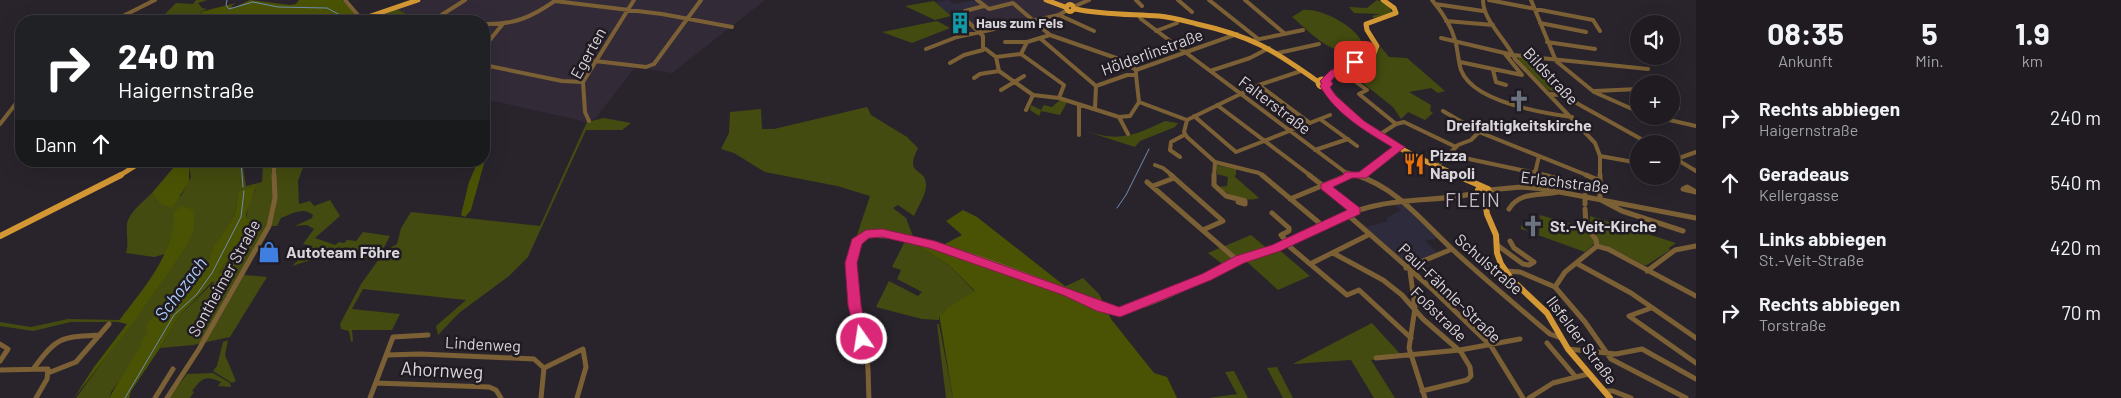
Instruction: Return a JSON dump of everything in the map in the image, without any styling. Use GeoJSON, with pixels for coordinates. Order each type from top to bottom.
{"type":"FeatureCollection","features":[{"type":"Feature","properties":{"kind":"main road"},"geometry":{"type":"LineString","coordinates":[[377,15],[418,0]]}},
{"type":"Feature","properties":{"kind":"main road"},"geometry":{"type":"LineString","coordinates":[[1046,0],[1066,8],[1103,15],[1139,15],[1170,18],[1256,39],[1301,71],[1325,84],[1339,104],[1379,135],[1483,191]]}},
{"type":"Feature","properties":{"kind":"main road"},"geometry":{"type":"LineString","coordinates":[[1325,84],[1333,73],[1369,56],[1377,48],[1376,41],[1366,26],[1369,22],[1390,17],[1396,13],[1394,8],[1383,0]]}},
{"type":"Feature","properties":{"kind":"main road"},"geometry":{"type":"LineString","coordinates":[[0,236],[109,183],[134,167]]}},
{"type":"Feature","properties":{"kind":"main road","name":"Ilsfelder Straße"},"geometry":{"type":"LineString","coordinates":[[1483,191],[1487,214],[1496,235],[1498,257],[1506,271],[1547,313],[1568,349],[1610,398]]}},
{"type":"Feature","properties":{"kind":"street"},"geometry":{"type":"LineString","coordinates":[[125,15],[155,0]]}},
{"type":"Feature","properties":{"kind":"street"},"geometry":{"type":"LineString","coordinates":[[344,0],[358,15]]}},
{"type":"Feature","properties":{"kind":"street"},"geometry":{"type":"LineString","coordinates":[[441,15],[465,0]]}},
{"type":"Feature","properties":{"kind":"street"},"geometry":{"type":"LineString","coordinates":[[490,24],[502,25],[523,22],[556,0],[690,18],[732,27]]}},
{"type":"Feature","properties":{"kind":"street","name":"Egerten"},"geometry":{"type":"LineString","coordinates":[[589,121],[585,112],[583,82],[634,0]]}},
{"type":"Feature","properties":{"kind":"street"},"geometry":{"type":"LineString","coordinates":[[595,61],[646,67],[652,66],[690,18],[701,0]]}},
{"type":"Feature","properties":{"kind":"street"},"geometry":{"type":"LineString","coordinates":[[974,78],[980,74],[998,71],[1033,95],[1059,98],[1119,117],[1133,114],[1139,102],[1136,72],[1119,59],[1050,35],[1013,3],[989,9],[977,0]]}},
{"type":"Feature","properties":{"kind":"street"},"geometry":{"type":"LineString","coordinates":[[1074,8],[1089,0]]}},
{"type":"Feature","properties":{"kind":"street"},"geometry":{"type":"LineString","coordinates":[[1136,0],[1142,6]]}},
{"type":"Feature","properties":{"kind":"street"},"geometry":{"type":"LineString","coordinates":[[1178,0],[1192,12]]}},
{"type":"Feature","properties":{"kind":"street"},"geometry":{"type":"LineString","coordinates":[[1209,0],[1256,39],[1303,30]]}},
{"type":"Feature","properties":{"kind":"street"},"geometry":{"type":"LineString","coordinates":[[1245,0],[1284,33]]}},
{"type":"Feature","properties":{"kind":"street"},"geometry":{"type":"LineString","coordinates":[[1432,0],[1446,21],[1455,40],[1464,77],[1485,93],[1514,104],[1572,117]]}},
{"type":"Feature","properties":{"kind":"street"},"geometry":{"type":"LineString","coordinates":[[1435,4],[1483,11],[1483,0]]}},
{"type":"Feature","properties":{"kind":"street"},"geometry":{"type":"LineString","coordinates":[[1489,0],[1534,7],[1593,20],[1600,31]]}},
{"type":"Feature","properties":{"kind":"street"},"geometry":{"type":"LineString","coordinates":[[1531,0],[1556,61],[1594,92],[1630,108]]}},
{"type":"Feature","properties":{"kind":"street"},"geometry":{"type":"LineString","coordinates":[[983,50],[983,36],[962,16],[962,13],[984,6]]}},
{"type":"Feature","properties":{"kind":"street"},"geometry":{"type":"LineString","coordinates":[[926,49],[947,40],[1059,15],[1066,8]]}},
{"type":"Feature","properties":{"kind":"street","name":"Bildstraße"},"geometry":{"type":"LineString","coordinates":[[1483,11],[1508,44],[1513,55],[1595,143],[1600,156]]}},
{"type":"Feature","properties":{"kind":"street"},"geometry":{"type":"LineString","coordinates":[[1059,15],[1094,31]]}},
{"type":"Feature","properties":{"kind":"street","name":"Falterstraße"},"geometry":{"type":"LineString","coordinates":[[1139,15],[1186,53],[1348,174],[1362,176],[1375,181],[1404,201]]}},
{"type":"Feature","properties":{"kind":"street"},"geometry":{"type":"LineString","coordinates":[[1446,21],[1493,25]]}},
{"type":"Feature","properties":{"kind":"street"},"geometry":{"type":"LineString","coordinates":[[1156,30],[1176,23]]}},
{"type":"Feature","properties":{"kind":"street"},"geometry":{"type":"LineString","coordinates":[[1540,23],[1586,32]]}},
{"type":"Feature","properties":{"kind":"street"},"geometry":{"type":"LineString","coordinates":[[490,40],[502,25]]}},
{"type":"Feature","properties":{"kind":"street","name":"Hölderlinstraße"},"geometry":{"type":"LineString","coordinates":[[1095,108],[1096,86],[1237,34]]}},
{"type":"Feature","properties":{"kind":"street"},"geometry":{"type":"LineString","coordinates":[[1005,42],[1027,42],[1050,35]]}},
{"type":"Feature","properties":{"kind":"street"},"geometry":{"type":"LineString","coordinates":[[1441,38],[1513,55],[1556,61],[1648,69]]}},
{"type":"Feature","properties":{"kind":"street"},"geometry":{"type":"LineString","coordinates":[[1041,39],[1096,86]]}},
{"type":"Feature","properties":{"kind":"street"},"geometry":{"type":"LineString","coordinates":[[1021,54],[1027,42]]}},
{"type":"Feature","properties":{"kind":"street"},"geometry":{"type":"LineString","coordinates":[[1547,42],[1595,49]]}},
{"type":"Feature","properties":{"kind":"street"},"geometry":{"type":"LineString","coordinates":[[1278,53],[1319,44]]}},
{"type":"Feature","properties":{"kind":"street"},"geometry":{"type":"LineString","coordinates":[[1210,71],[1250,58],[1269,48]]}},
{"type":"Feature","properties":{"kind":"street"},"geometry":{"type":"LineString","coordinates":[[950,63],[964,55],[983,50],[996,57],[1021,54],[1064,85],[1059,98]]}},
{"type":"Feature","properties":{"kind":"street"},"geometry":{"type":"LineString","coordinates":[[1460,62],[1522,75],[1504,53]]}},
{"type":"Feature","properties":{"kind":"street"},"geometry":{"type":"LineString","coordinates":[[996,57],[998,71]]}},
{"type":"Feature","properties":{"kind":"street"},"geometry":{"type":"LineString","coordinates":[[490,66],[562,81],[583,82]]}},
{"type":"Feature","properties":{"kind":"street"},"geometry":{"type":"LineString","coordinates":[[1493,70],[1496,82],[1506,85]]}},
{"type":"Feature","properties":{"kind":"street"},"geometry":{"type":"LineString","coordinates":[[1184,135],[1187,120],[1194,116],[1259,85],[1301,71]]}},
{"type":"Feature","properties":{"kind":"street"},"geometry":{"type":"LineString","coordinates":[[1001,90],[1024,76]]}},
{"type":"Feature","properties":{"kind":"street"},"geometry":{"type":"LineString","coordinates":[[1356,82],[1367,90],[1360,94],[1396,124]]}},
{"type":"Feature","properties":{"kind":"street"},"geometry":{"type":"LineString","coordinates":[[1259,85],[1310,122]]}},
{"type":"Feature","properties":{"kind":"street"},"geometry":{"type":"LineString","coordinates":[[1594,92],[1630,90]]}},
{"type":"Feature","properties":{"kind":"street"},"geometry":{"type":"LineString","coordinates":[[1550,94],[1562,95],[1634,135]]}},
{"type":"Feature","properties":{"kind":"street"},"geometry":{"type":"LineString","coordinates":[[1026,110],[1033,95]]}},
{"type":"Feature","properties":{"kind":"street"},"geometry":{"type":"LineString","coordinates":[[1139,102],[1187,120]]}},
{"type":"Feature","properties":{"kind":"street"},"geometry":{"type":"LineString","coordinates":[[0,124],[15,105]]}},
{"type":"Feature","properties":{"kind":"street"},"geometry":{"type":"LineString","coordinates":[[1079,105],[1079,135]]}},
{"type":"Feature","properties":{"kind":"street"},"geometry":{"type":"LineString","coordinates":[[1217,105],[1356,211]]}},
{"type":"Feature","properties":{"kind":"street"},"geometry":{"type":"LineString","coordinates":[[1443,111],[1479,132],[1600,181]]}},
{"type":"Feature","properties":{"kind":"street"},"geometry":{"type":"LineString","coordinates":[[1194,116],[1236,152],[1330,115]]}},
{"type":"Feature","properties":{"kind":"street"},"geometry":{"type":"LineString","coordinates":[[1119,117],[1128,134]]}},
{"type":"Feature","properties":{"kind":"street"},"geometry":{"type":"LineString","coordinates":[[1320,119],[1358,146]]}},
{"type":"Feature","properties":{"kind":"street"},"geometry":{"type":"LineString","coordinates":[[1379,135],[1396,124],[1404,122],[1456,147]]}},
{"type":"Feature","properties":{"kind":"street"},"geometry":{"type":"LineString","coordinates":[[1680,122],[1696,126]]}},
{"type":"Feature","properties":{"kind":"street"},"geometry":{"type":"LineString","coordinates":[[1436,167],[1456,147],[1469,142],[1488,123]]}},
{"type":"Feature","properties":{"kind":"street"},"geometry":{"type":"LineString","coordinates":[[1180,157],[1170,150],[1170,142],[1184,135]]}},
{"type":"Feature","properties":{"kind":"street"},"geometry":{"type":"LineString","coordinates":[[1184,135],[1215,162],[1259,173],[1323,226]]}},
{"type":"Feature","properties":{"kind":"street"},"geometry":{"type":"LineString","coordinates":[[1315,150],[1348,139]]}},
{"type":"Feature","properties":{"kind":"street"},"geometry":{"type":"LineString","coordinates":[[1362,176],[1399,147]]}},
{"type":"Feature","properties":{"kind":"street"},"geometry":{"type":"LineString","coordinates":[[1452,151],[1469,159],[1576,184]]}},
{"type":"Feature","properties":{"kind":"street"},"geometry":{"type":"LineString","coordinates":[[1680,158],[1696,152]]}},
{"type":"Feature","properties":{"kind":"street"},"geometry":{"type":"LineString","coordinates":[[1535,173],[1540,156]]}},
{"type":"Feature","properties":{"kind":"street"},"geometry":{"type":"LineString","coordinates":[[1630,161],[1600,156],[1598,197],[1622,211],[1683,231]]}},
{"type":"Feature","properties":{"kind":"street"},"geometry":{"type":"LineString","coordinates":[[1215,162],[1214,185],[1226,196],[1238,199]]}},
{"type":"Feature","properties":{"kind":"street"},"geometry":{"type":"LineString","coordinates":[[1680,163],[1696,171]]}},
{"type":"Feature","properties":{"kind":"street"},"geometry":{"type":"LineString","coordinates":[[1155,165],[1174,178],[1224,221],[1203,230]]}},
{"type":"Feature","properties":{"kind":"street","name":"Sontheimer Straße"},"geometry":{"type":"LineString","coordinates":[[167,398],[199,349],[269,226],[274,198],[274,167]]}},
{"type":"Feature","properties":{"kind":"street"},"geometry":{"type":"LineString","coordinates":[[1290,199],[1347,177],[1348,174]]}},
{"type":"Feature","properties":{"kind":"street"},"geometry":{"type":"LineString","coordinates":[[1153,186],[1174,178]]}},
{"type":"Feature","properties":{"kind":"street"},"geometry":{"type":"LineString","coordinates":[[1147,182],[1238,260]]}},
{"type":"Feature","properties":{"kind":"street","name":"Erlachstraße"},"geometry":{"type":"LineString","coordinates":[[869,398],[867,363],[857,322],[851,275],[856,242],[866,234],[882,233],[931,244],[1067,292],[1114,311],[1126,310],[1225,269],[1238,260],[1288,244],[1356,211],[1404,201],[1422,201],[1483,191],[1527,187],[1598,197],[1696,218]]}},
{"type":"Feature","properties":{"kind":"street"},"geometry":{"type":"LineString","coordinates":[[1509,209],[1520,196],[1556,193],[1558,191]]}},
{"type":"Feature","properties":{"kind":"street"},"geometry":{"type":"LineString","coordinates":[[1585,195],[1586,225],[1596,240],[1597,246]]}},
{"type":"Feature","properties":{"kind":"street","name":"Schulstraße"},"geometry":{"type":"LineString","coordinates":[[1404,201],[1452,249],[1550,334],[1562,338]]}},
{"type":"Feature","properties":{"kind":"street"},"geometry":{"type":"LineString","coordinates":[[1272,213],[1289,228],[1289,231],[1281,235],[1310,264],[1347,295],[1359,290],[1411,338]]}},
{"type":"Feature","properties":{"kind":"street","name":"Paul-Fähnle-Straße"},"geometry":{"type":"LineString","coordinates":[[1348,215],[1408,270],[1431,288],[1491,346],[1522,398]]}},
{"type":"Feature","properties":{"kind":"street"},"geometry":{"type":"LineString","coordinates":[[1310,264],[1370,234]]}},
{"type":"Feature","properties":{"kind":"street"},"geometry":{"type":"LineString","coordinates":[[1497,245],[1523,264],[1529,265],[1534,262],[1514,248],[1510,241]]}},
{"type":"Feature","properties":{"kind":"street"},"geometry":{"type":"LineString","coordinates":[[1555,287],[1565,272],[1597,246]]}},
{"type":"Feature","properties":{"kind":"street"},"geometry":{"type":"LineString","coordinates":[[1597,246],[1608,249],[1696,296]]}},
{"type":"Feature","properties":{"kind":"street"},"geometry":{"type":"LineString","coordinates":[[1647,271],[1663,256],[1680,248],[1696,246]]}},
{"type":"Feature","properties":{"kind":"street"},"geometry":{"type":"LineString","coordinates":[[1425,398],[1411,355],[1415,308],[1408,270],[1452,249]]}},
{"type":"Feature","properties":{"kind":"street","name":"Foßstraße"},"geometry":{"type":"LineString","coordinates":[[1332,253],[1346,263],[1389,285],[1415,308],[1424,321],[1460,350],[1471,370],[1471,376],[1467,380],[1422,390]]}},
{"type":"Feature","properties":{"kind":"street"},"geometry":{"type":"LineString","coordinates":[[1576,263],[1631,293],[1696,338]]}},
{"type":"Feature","properties":{"kind":"street"},"geometry":{"type":"LineString","coordinates":[[1506,271],[1520,272],[1555,287],[1585,322],[1611,360],[1686,398]]}},
{"type":"Feature","properties":{"kind":"street"},"geometry":{"type":"LineString","coordinates":[[1651,308],[1629,316],[1696,363]]}},
{"type":"Feature","properties":{"kind":"street"},"geometry":{"type":"LineString","coordinates":[[36,398],[48,373],[76,362],[109,324]]}},
{"type":"Feature","properties":{"kind":"street"},"geometry":{"type":"LineString","coordinates":[[34,368],[52,342],[59,338],[100,335]]}},
{"type":"Feature","properties":{"kind":"street"},"geometry":{"type":"LineString","coordinates":[[370,398],[393,337],[428,335]]}},
{"type":"Feature","properties":{"kind":"street"},"geometry":{"type":"LineString","coordinates":[[1376,358],[1491,346],[1520,339]]}},
{"type":"Feature","properties":{"kind":"street"},"geometry":{"type":"LineString","coordinates":[[1547,343],[1575,376]]}},
{"type":"Feature","properties":{"kind":"street"},"geometry":{"type":"LineString","coordinates":[[0,344],[8,349],[0,361]]}},
{"type":"Feature","properties":{"kind":"street"},"geometry":{"type":"LineString","coordinates":[[541,398],[544,368],[583,349],[585,353],[585,367],[577,398]]}},
{"type":"Feature","properties":{"kind":"street"},"geometry":{"type":"LineString","coordinates":[[1568,349],[1616,354],[1642,349],[1696,379]]}},
{"type":"Feature","properties":{"kind":"street","name":"Lindenweg"},"geometry":{"type":"LineString","coordinates":[[387,355],[420,354],[534,359],[544,368]]}},
{"type":"Feature","properties":{"kind":"street"},"geometry":{"type":"LineString","coordinates":[[0,370],[45,368],[48,373]]}},
{"type":"Feature","properties":{"kind":"street"},"geometry":{"type":"LineString","coordinates":[[155,398],[173,369]]}},
{"type":"Feature","properties":{"kind":"street"},"geometry":{"type":"LineString","coordinates":[[1690,376],[1696,373]]}},
{"type":"Feature","properties":{"kind":"street"},"geometry":{"type":"LineString","coordinates":[[1529,398],[1553,383],[1588,374]]}},
{"type":"Feature","properties":{"kind":"street","name":"Ahornweg"},"geometry":{"type":"LineString","coordinates":[[376,383],[490,387],[496,390],[501,398]]}},
{"type":"Feature","properties":{"kind":"street"},"geometry":{"type":"LineString","coordinates":[[1603,391],[1613,391],[1631,398]]}},
{"type":"Feature","properties":{"kind":"shaded area"},"geometry":{"type":"Polygon","coordinates":[[[424,0],[765,0],[672,73],[635,67],[595,119],[587,122],[490,100],[490,15],[408,15],[397,9],[424,0]]]}},
{"type":"Feature","properties":{"kind":"shaded area"},"geometry":{"type":"Polygon","coordinates":[[[949,0],[953,4],[976,0],[981,5],[948,14],[935,2],[949,0]]]}},
{"type":"Feature","properties":{"kind":"shaded area"},"geometry":{"type":"Polygon","coordinates":[[[979,0],[1086,0],[1060,13],[1038,19],[1007,24],[1001,20],[976,27],[965,15],[967,12],[986,7],[979,0]]]}},
{"type":"Feature","properties":{"kind":"shaded area"},"geometry":{"type":"Polygon","coordinates":[[[1403,204],[1438,238],[1425,241],[1438,253],[1410,264],[1406,263],[1366,227],[1388,221],[1386,218],[1401,210],[1395,205],[1403,204]]]}},
{"type":"Feature","properties":{"kind":"green space"},"geometry":{"type":"Polygon","coordinates":[[[196,0],[207,0],[198,3],[202,8],[207,9],[200,12],[205,15],[164,15],[176,3],[193,4],[196,0]]]}},
{"type":"Feature","properties":{"kind":"green space"},"geometry":{"type":"Polygon","coordinates":[[[250,0],[290,5],[296,4],[299,0],[342,0],[356,15],[205,15],[200,12],[236,3],[231,6],[233,8],[250,0]]]}},
{"type":"Feature","properties":{"kind":"green space"},"geometry":{"type":"Polygon","coordinates":[[[1377,0],[1390,7],[1392,13],[1374,18],[1372,16],[1380,14],[1354,13],[1349,7],[1367,8],[1377,0]]]}},
{"type":"Feature","properties":{"kind":"green space"},"geometry":{"type":"Polygon","coordinates":[[[934,1],[951,16],[935,20],[905,6],[934,1]]]}},
{"type":"Feature","properties":{"kind":"green space"},"geometry":{"type":"Polygon","coordinates":[[[397,9],[408,15],[381,15],[397,9]]]}},
{"type":"Feature","properties":{"kind":"green space"},"geometry":{"type":"Polygon","coordinates":[[[1303,10],[1311,10],[1329,15],[1347,25],[1360,38],[1363,45],[1362,48],[1353,52],[1343,51],[1324,43],[1292,17],[1303,10]]]}},
{"type":"Feature","properties":{"kind":"green space"},"geometry":{"type":"Polygon","coordinates":[[[937,21],[950,28],[912,43],[882,32],[937,21]]]}},
{"type":"Feature","properties":{"kind":"green space"},"geometry":{"type":"Polygon","coordinates":[[[1381,47],[1389,57],[1407,58],[1445,91],[1438,93],[1431,88],[1409,92],[1431,105],[1430,111],[1433,113],[1425,120],[1408,112],[1401,119],[1393,107],[1344,68],[1374,56],[1381,47]]]}},
{"type":"Feature","properties":{"kind":"green space"},"geometry":{"type":"Polygon","coordinates":[[[1518,57],[1536,60],[1540,64],[1539,67],[1548,70],[1556,78],[1550,80],[1553,83],[1548,84],[1562,94],[1548,90],[1520,63],[1518,57]]]}},
{"type":"Feature","properties":{"kind":"green space"},"geometry":{"type":"Polygon","coordinates":[[[1060,100],[1067,102],[1060,115],[1041,111],[1039,116],[1030,110],[1031,105],[1041,110],[1044,105],[1052,107],[1060,100]]]}},
{"type":"Feature","properties":{"kind":"green space"},"geometry":{"type":"Polygon","coordinates":[[[867,107],[871,115],[907,137],[918,148],[913,164],[914,168],[925,180],[926,189],[923,197],[914,216],[898,205],[893,208],[906,218],[914,239],[911,241],[950,266],[975,292],[945,309],[944,314],[939,314],[939,320],[922,319],[876,307],[889,281],[918,296],[922,292],[897,279],[901,270],[892,267],[907,237],[875,231],[868,232],[862,235],[852,250],[870,196],[837,186],[765,172],[734,153],[721,149],[729,133],[730,112],[761,109],[762,129],[774,129],[867,107]]]}},
{"type":"Feature","properties":{"kind":"green space"},"geometry":{"type":"Polygon","coordinates":[[[604,118],[631,123],[622,130],[586,130],[528,257],[509,276],[459,313],[438,335],[436,326],[466,300],[363,289],[352,309],[400,314],[392,330],[352,330],[353,341],[351,342],[349,331],[341,329],[340,324],[361,284],[379,259],[336,256],[331,260],[317,258],[292,266],[313,246],[303,244],[314,229],[307,225],[295,226],[312,218],[313,215],[309,212],[302,211],[281,218],[277,226],[271,226],[244,275],[267,277],[230,337],[193,345],[160,348],[179,316],[216,280],[227,258],[235,246],[240,243],[243,236],[242,229],[253,223],[247,219],[247,215],[249,203],[256,189],[238,194],[234,218],[207,267],[192,287],[158,313],[132,364],[111,392],[110,398],[76,398],[186,247],[174,212],[174,228],[165,254],[154,257],[126,253],[127,225],[130,216],[152,193],[159,203],[181,196],[191,177],[189,167],[243,167],[246,186],[262,182],[263,167],[303,167],[298,181],[299,204],[310,201],[314,206],[330,200],[340,216],[315,238],[335,245],[339,242],[344,243],[347,240],[356,241],[363,232],[390,236],[381,253],[397,244],[401,228],[411,212],[540,226],[587,122],[604,118]]]}},
{"type":"Feature","properties":{"kind":"green space"},"geometry":{"type":"Polygon","coordinates":[[[1165,121],[1178,123],[1175,127],[1140,141],[1135,147],[1085,131],[1108,136],[1126,136],[1165,121]]]}},
{"type":"Feature","properties":{"kind":"green space"},"geometry":{"type":"Polygon","coordinates":[[[1216,165],[1236,169],[1236,175],[1234,176],[1259,198],[1243,199],[1227,193],[1218,187],[1227,186],[1228,177],[1217,174],[1216,165]]]}},
{"type":"Feature","properties":{"kind":"green space"},"geometry":{"type":"Polygon","coordinates":[[[174,167],[189,167],[189,182],[172,208],[159,203],[152,193],[174,167]]]}},
{"type":"Feature","properties":{"kind":"green space"},"geometry":{"type":"Polygon","coordinates":[[[475,167],[483,167],[471,210],[465,217],[461,215],[469,182],[475,167]]]}},
{"type":"Feature","properties":{"kind":"green space"},"geometry":{"type":"Polygon","coordinates":[[[256,186],[246,214],[247,219],[253,223],[242,229],[244,239],[235,246],[219,273],[232,274],[230,281],[212,282],[179,316],[131,391],[129,398],[110,398],[141,346],[141,341],[148,331],[146,328],[149,321],[199,279],[207,267],[214,246],[234,218],[238,194],[242,190],[256,186]]]}},
{"type":"Feature","properties":{"kind":"green space"},"geometry":{"type":"Polygon","coordinates":[[[181,206],[194,210],[194,230],[186,247],[135,320],[74,398],[94,367],[127,324],[118,322],[147,284],[163,257],[173,227],[174,212],[181,206]]]}},
{"type":"Feature","properties":{"kind":"green space"},"geometry":{"type":"Polygon","coordinates":[[[963,210],[977,217],[1084,301],[1100,296],[1111,319],[1154,373],[1167,377],[1177,398],[953,398],[939,314],[944,314],[945,309],[975,291],[950,266],[911,241],[914,239],[945,244],[962,235],[946,221],[963,210]]]}},
{"type":"Feature","properties":{"kind":"green space"},"geometry":{"type":"Polygon","coordinates":[[[1540,215],[1589,229],[1590,216],[1676,243],[1669,248],[1670,250],[1644,265],[1605,245],[1594,244],[1585,252],[1534,234],[1539,235],[1540,215]]]}},
{"type":"Feature","properties":{"kind":"green space"},"geometry":{"type":"Polygon","coordinates":[[[1251,235],[1269,250],[1225,266],[1208,253],[1251,235]]]}},
{"type":"Feature","properties":{"kind":"green space"},"geometry":{"type":"Polygon","coordinates":[[[1277,248],[1310,276],[1278,290],[1246,261],[1230,269],[1233,264],[1277,248]]]}},
{"type":"Feature","properties":{"kind":"green space"},"geometry":{"type":"Polygon","coordinates":[[[1083,278],[1100,296],[1084,301],[1064,287],[1083,278]]]}},
{"type":"Feature","properties":{"kind":"green space"},"geometry":{"type":"Polygon","coordinates":[[[68,319],[120,320],[118,322],[71,322],[33,331],[0,326],[0,322],[31,327],[68,319]]]}},
{"type":"Feature","properties":{"kind":"green space"},"geometry":{"type":"Polygon","coordinates":[[[1372,323],[1402,356],[1371,360],[1395,398],[1374,398],[1351,360],[1293,364],[1372,323]]]}},
{"type":"Feature","properties":{"kind":"green space"},"geometry":{"type":"Polygon","coordinates":[[[937,324],[939,324],[953,398],[946,398],[937,324]]]}},
{"type":"Feature","properties":{"kind":"green space"},"geometry":{"type":"Polygon","coordinates":[[[228,340],[225,355],[236,381],[232,383],[213,371],[217,366],[223,342],[228,340]]]}},
{"type":"Feature","properties":{"kind":"green space"},"geometry":{"type":"Polygon","coordinates":[[[1277,367],[1293,398],[1283,398],[1267,368],[1277,367]]]}},
{"type":"Feature","properties":{"kind":"green space"},"geometry":{"type":"Polygon","coordinates":[[[1234,371],[1248,398],[1208,398],[1237,394],[1225,372],[1234,371]]]}},
{"type":"Feature","properties":{"kind":"green space"},"geometry":{"type":"Polygon","coordinates":[[[213,373],[230,383],[231,387],[218,386],[221,382],[207,378],[198,383],[192,391],[194,392],[190,398],[169,398],[187,374],[213,373]]]}},
{"type":"Feature","properties":{"kind":"waterway","name":"Schozach"},"geometry":{"type":"LineString","coordinates":[[227,0],[226,5],[229,9],[253,2],[278,7],[327,8],[340,15]]}},
{"type":"Feature","properties":{"kind":"waterway"},"geometry":{"type":"LineString","coordinates":[[1117,208],[1126,195],[1149,149]]}},
{"type":"Feature","properties":{"kind":"waterway","name":"Schozach"},"geometry":{"type":"LineString","coordinates":[[241,167],[243,187]]}},
{"type":"Feature","properties":{"kind":"waterway","name":"Schozach"},"geometry":{"type":"LineString","coordinates":[[125,398],[174,315],[197,294],[212,273],[241,217],[244,191]]}},
{"type":"Feature","properties":{"kind":"place","name":"Haus zum Fels"},"geometry":{"type":"Point","coordinates":[960,23]}},
{"type":"Feature","properties":{"kind":"place","name":"Dreifaltigkeitskirche"},"geometry":{"type":"Point","coordinates":[1519,101]}},
{"type":"Feature","properties":{"kind":"place","name":"Pizza Napoli"},"geometry":{"type":"Point","coordinates":[1414,164]}},
{"type":"Feature","properties":{"kind":"place","name":"St.-Veit-Kirche"},"geometry":{"type":"Point","coordinates":[1533,226]}},
{"type":"Feature","properties":{"kind":"place","name":"Autoteam Föhre"},"geometry":{"type":"Point","coordinates":[269,252]}},
{"type":"Feature","properties":{"kind":"district","name":"FLEIN"},"geometry":{"type":"Point","coordinates":[1473,200]}},
{"type":"Feature","properties":{"kind":"route"},"geometry":{"type":"LineString","coordinates":[[862,339],[854,305],[851,263],[856,242],[863,235],[872,232],[931,244],[1067,292],[1101,307],[1120,312],[1207,277],[1225,269],[1240,259],[1276,248],[1356,211],[1325,186],[1347,177],[1348,174],[1362,176],[1362,173],[1399,147],[1360,123],[1331,96],[1325,86],[1328,84],[1325,81],[1333,73],[1355,62]]}}]}
